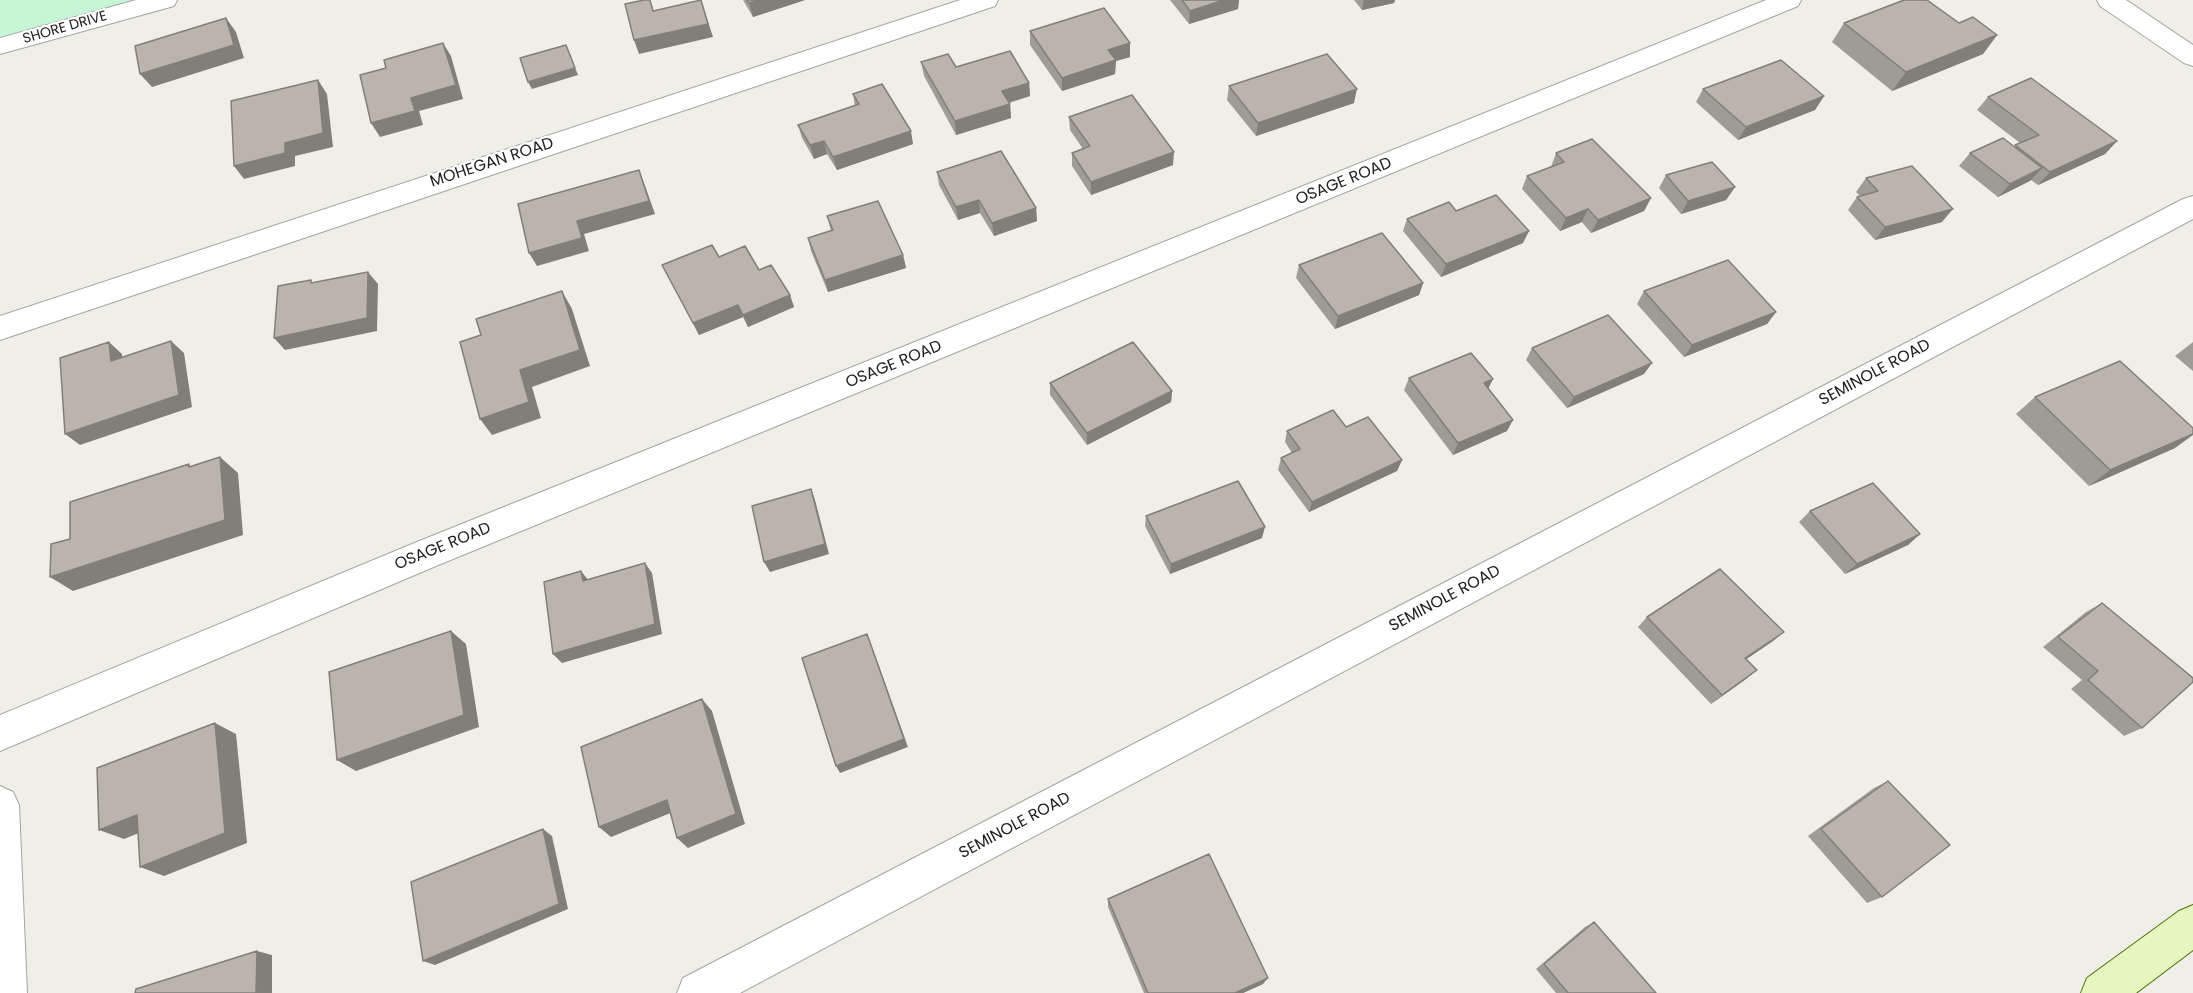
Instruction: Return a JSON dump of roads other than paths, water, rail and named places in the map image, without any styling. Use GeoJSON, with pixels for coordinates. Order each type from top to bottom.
{"type":"FeatureCollection","features":[{"type":"Feature","properties":{"kind":"street","name":"SHORE DRIVE"},"geometry":{"type":"LineString","coordinates":[[0,46],[165,0]]}},
{"type":"Feature","properties":{"kind":"street","name":"MOHEGAN ROAD"},"geometry":{"type":"LineString","coordinates":[[0,328],[986,0]]}},
{"type":"Feature","properties":{"kind":"street","name":"OSAGE ROAD"},"geometry":{"type":"LineString","coordinates":[[0,733],[424,555],[1789,0]]}},
{"type":"Feature","properties":{"kind":"street"},"geometry":{"type":"LineString","coordinates":[[2109,0],[2193,57]]}},
{"type":"Feature","properties":{"kind":"street","name":"SEMINOLE ROAD"},"geometry":{"type":"LineString","coordinates":[[698,993],[2193,206]]}},
{"type":"Feature","properties":{"kind":"street"},"geometry":{"type":"LineString","coordinates":[[0,805],[6,993]]}},
{"type":"Feature","properties":{"kind":"street"},"geometry":{"type":"LineString","coordinates":[[2102,993],[2193,925]]}}]}
